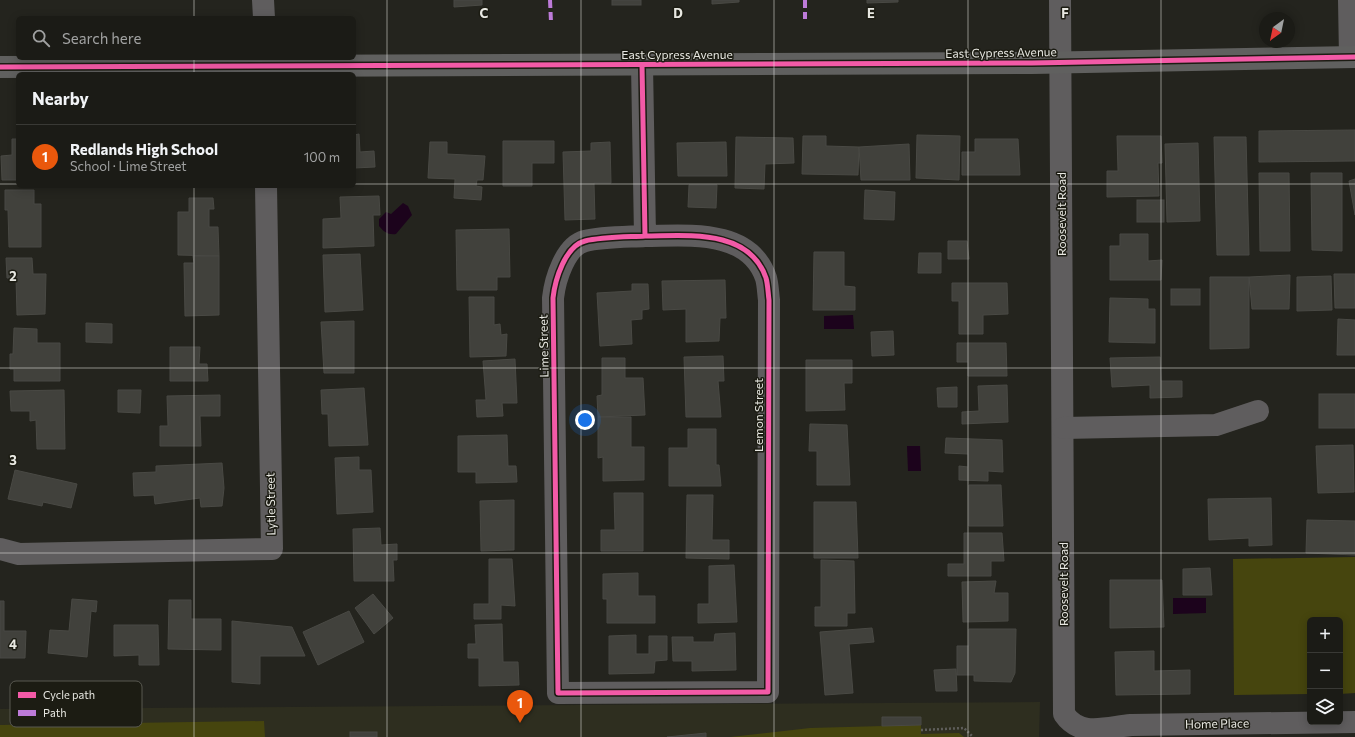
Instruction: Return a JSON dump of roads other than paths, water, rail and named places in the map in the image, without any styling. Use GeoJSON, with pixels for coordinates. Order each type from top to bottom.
{"type":"FeatureCollection","features":[{"type":"Feature","properties":{"kind":"main road","name":"East Cypress Avenue"},"geometry":{"type":"LineString","coordinates":[[0,67],[1062,62],[1352,57]]}},
{"type":"Feature","properties":{"kind":"street"},"geometry":{"type":"LineString","coordinates":[[263,0],[264,16]]}},
{"type":"Feature","properties":{"kind":"street","name":"Roosevelt Road"},"geometry":{"type":"LineString","coordinates":[[1060,0],[1062,62],[1064,714],[1070,725],[1081,732]]}},
{"type":"Feature","properties":{"kind":"street"},"geometry":{"type":"LineString","coordinates":[[1349,0],[1352,57]]}},
{"type":"Feature","properties":{"kind":"street"},"geometry":{"type":"LineString","coordinates":[[642,65],[644,236]]}},
{"type":"Feature","properties":{"kind":"street","name":"Lytle Street"},"geometry":{"type":"LineString","coordinates":[[0,549],[19,554],[272,549],[266,188]]}},
{"type":"Feature","properties":{"kind":"street","name":"Lemon Street"},"geometry":{"type":"LineString","coordinates":[[558,693],[768,692],[769,300],[766,278],[759,264],[750,253],[731,242],[712,237],[644,236]]}},
{"type":"Feature","properties":{"kind":"street","name":"Lime Street"},"geometry":{"type":"LineString","coordinates":[[558,693],[553,298],[555,283],[563,263],[569,254],[575,246],[584,241],[644,236]]}},
{"type":"Feature","properties":{"kind":"street"},"geometry":{"type":"LineString","coordinates":[[1063,428],[1216,425],[1258,411]]}},
{"type":"Feature","properties":{"kind":"street","name":"Home Place"},"geometry":{"type":"LineString","coordinates":[[1081,732],[1093,733],[1114,726],[1131,725],[1355,722]]}},
{"type":"Feature","properties":{"kind":"place","name":"Redlands High School"},"geometry":{"type":"Point","coordinates":[520,723]}}]}
